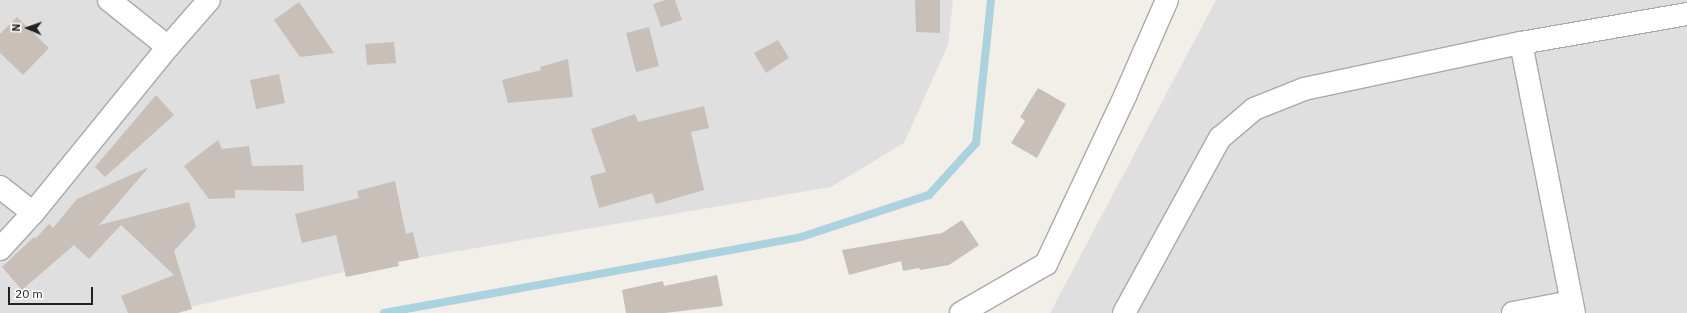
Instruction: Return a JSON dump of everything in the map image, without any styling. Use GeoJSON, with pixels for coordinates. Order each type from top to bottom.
{"type":"FeatureCollection","features":[{"type":"Feature","properties":{"kind":"street"},"geometry":{"type":"LineString","coordinates":[[109,0],[168,47]]}},
{"type":"Feature","properties":{"kind":"street"},"geometry":{"type":"LineString","coordinates":[[0,249],[34,213],[168,47],[208,0]]}},
{"type":"Feature","properties":{"kind":"street"},"geometry":{"type":"LineString","coordinates":[[961,313],[1046,264],[1125,96],[1167,0]]}},
{"type":"Feature","properties":{"kind":"street"},"geometry":{"type":"LineString","coordinates":[[1124,313],[1220,138],[1254,108],[1304,89],[1521,44],[1687,14]]}},
{"type":"Feature","properties":{"kind":"street"},"geometry":{"type":"LineString","coordinates":[[1513,313],[1573,307],[1521,44]]}},
{"type":"Feature","properties":{"kind":"street"},"geometry":{"type":"LineString","coordinates":[[0,187],[34,213]]}},
{"type":"Feature","properties":{"kind":"shaded area"},"geometry":{"type":"Polygon","coordinates":[[[0,0],[953,0],[948,45],[904,143],[831,187],[371,266],[164,313],[0,313],[0,0]]]}},
{"type":"Feature","properties":{"kind":"shaded area"},"geometry":{"type":"Polygon","coordinates":[[[1216,0],[1687,0],[1687,313],[1050,313],[1216,0]]]}},
{"type":"Feature","properties":{"kind":"building"},"geometry":{"type":"Polygon","coordinates":[[[665,0],[675,0],[682,20],[661,27],[653,4],[665,0]]]}},
{"type":"Feature","properties":{"kind":"building"},"geometry":{"type":"Polygon","coordinates":[[[915,0],[940,0],[940,33],[916,32],[915,0]]]}},
{"type":"Feature","properties":{"kind":"building"},"geometry":{"type":"Polygon","coordinates":[[[299,2],[334,53],[300,57],[274,20],[299,2]]]}},
{"type":"Feature","properties":{"kind":"building"},"geometry":{"type":"Polygon","coordinates":[[[17,17],[49,48],[23,75],[0,53],[0,34],[17,17]]]}},
{"type":"Feature","properties":{"kind":"building"},"geometry":{"type":"Polygon","coordinates":[[[649,27],[659,66],[636,72],[626,33],[649,27]]]}},
{"type":"Feature","properties":{"kind":"building"},"geometry":{"type":"Polygon","coordinates":[[[778,40],[789,58],[766,73],[754,53],[778,40]]]}},
{"type":"Feature","properties":{"kind":"building"},"geometry":{"type":"Polygon","coordinates":[[[394,42],[396,63],[367,65],[365,44],[394,42]]]}},
{"type":"Feature","properties":{"kind":"building"},"geometry":{"type":"Polygon","coordinates":[[[568,59],[573,97],[508,103],[502,80],[541,70],[540,67],[568,59]]]}},
{"type":"Feature","properties":{"kind":"building"},"geometry":{"type":"Polygon","coordinates":[[[279,74],[285,103],[256,109],[250,80],[279,74]]]}},
{"type":"Feature","properties":{"kind":"building"},"geometry":{"type":"Polygon","coordinates":[[[1038,88],[1066,104],[1037,158],[1011,143],[1025,121],[1020,117],[1038,88]]]}},
{"type":"Feature","properties":{"kind":"building"},"geometry":{"type":"Polygon","coordinates":[[[156,95],[174,115],[105,177],[95,167],[156,95]]]}},
{"type":"Feature","properties":{"kind":"building"},"geometry":{"type":"Polygon","coordinates":[[[704,106],[709,128],[691,132],[704,190],[656,204],[652,193],[599,208],[590,176],[606,172],[591,129],[635,114],[638,122],[704,106]]]}},
{"type":"Feature","properties":{"kind":"building"},"geometry":{"type":"Polygon","coordinates":[[[218,140],[222,149],[249,146],[252,166],[303,165],[304,191],[235,190],[235,198],[209,199],[184,166],[218,140]]]}},
{"type":"Feature","properties":{"kind":"building"},"geometry":{"type":"Polygon","coordinates":[[[149,167],[99,225],[189,202],[196,227],[174,251],[192,309],[178,313],[128,313],[121,296],[174,275],[121,225],[89,259],[74,245],[22,290],[2,267],[34,237],[36,238],[49,224],[53,228],[77,199],[149,167]]]}},
{"type":"Feature","properties":{"kind":"building"},"geometry":{"type":"Polygon","coordinates":[[[395,181],[406,234],[413,232],[419,258],[398,262],[399,266],[346,277],[336,235],[302,243],[295,214],[359,198],[357,191],[395,181]]]}},
{"type":"Feature","properties":{"kind":"building"},"geometry":{"type":"Polygon","coordinates":[[[962,220],[979,245],[949,265],[920,270],[919,268],[903,271],[901,261],[849,275],[842,250],[942,233],[962,220]]]}},
{"type":"Feature","properties":{"kind":"building"},"geometry":{"type":"Polygon","coordinates":[[[717,275],[723,306],[665,313],[626,313],[622,290],[663,281],[664,286],[717,275]]]}},
{"type":"Feature","properties":{"kind":"waterway"},"geometry":{"type":"LineString","coordinates":[[384,313],[801,237],[929,195],[976,143],[991,0]]}}]}
